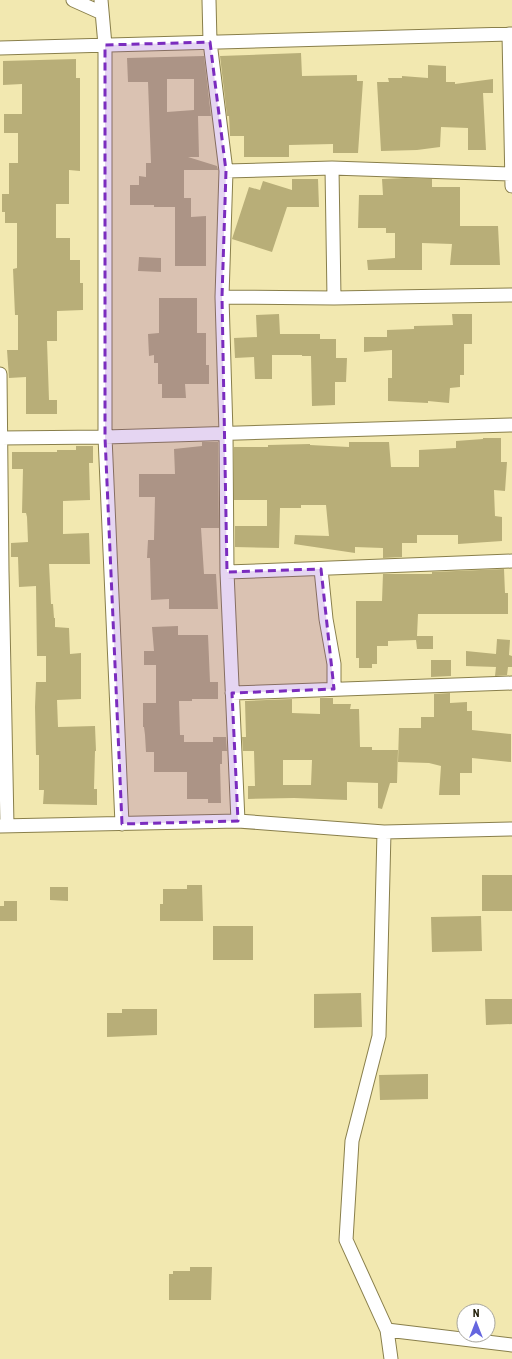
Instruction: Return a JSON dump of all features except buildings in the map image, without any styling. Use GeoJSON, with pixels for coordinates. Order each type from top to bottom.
{"type":"FeatureCollection","features":[{"type":"Feature","properties":{"kind":"street"},"geometry":{"type":"LineString","coordinates":[[73,0],[102,14]]}},
{"type":"Feature","properties":{"kind":"street"},"geometry":{"type":"LineString","coordinates":[[101,0],[105,45],[105,437],[122,824]]}},
{"type":"Feature","properties":{"kind":"street"},"geometry":{"type":"LineString","coordinates":[[209,0],[210,42],[226,171],[222,297],[226,433],[227,572],[238,821]]}},
{"type":"Feature","properties":{"kind":"street"},"geometry":{"type":"LineString","coordinates":[[0,48],[511,34],[512,186]]}},
{"type":"Feature","properties":{"kind":"street"},"geometry":{"type":"LineString","coordinates":[[226,171],[332,168],[512,174]]}},
{"type":"Feature","properties":{"kind":"street"},"geometry":{"type":"LineString","coordinates":[[332,168],[334,298]]}},
{"type":"Feature","properties":{"kind":"street"},"geometry":{"type":"LineString","coordinates":[[222,297],[334,298],[512,295]]}},
{"type":"Feature","properties":{"kind":"street"},"geometry":{"type":"LineString","coordinates":[[0,374],[4,826],[238,821],[384,832],[512,829]]}},
{"type":"Feature","properties":{"kind":"street"},"geometry":{"type":"LineString","coordinates":[[1,438],[105,437],[512,425]]}},
{"type":"Feature","properties":{"kind":"street"},"geometry":{"type":"LineString","coordinates":[[227,572],[512,561]]}},
{"type":"Feature","properties":{"kind":"street"},"geometry":{"type":"LineString","coordinates":[[321,569],[326,619],[334,664],[334,689]]}},
{"type":"Feature","properties":{"kind":"street"},"geometry":{"type":"LineString","coordinates":[[232,693],[512,683]]}},
{"type":"Feature","properties":{"kind":"street"},"geometry":{"type":"LineString","coordinates":[[384,832],[379,1036],[352,1141],[346,1240],[387,1330],[391,1359]]}},
{"type":"Feature","properties":{"kind":"street"},"geometry":{"type":"LineString","coordinates":[[387,1330],[512,1344]]}},
{"type":"Feature","properties":{"kind":"highlighted area"},"geometry":{"type":"Polygon","coordinates":[[[210,42],[226,171],[222,297],[227,572],[321,569],[334,689],[232,693],[238,821],[122,824],[105,437],[105,45],[210,42]]]}}]}
